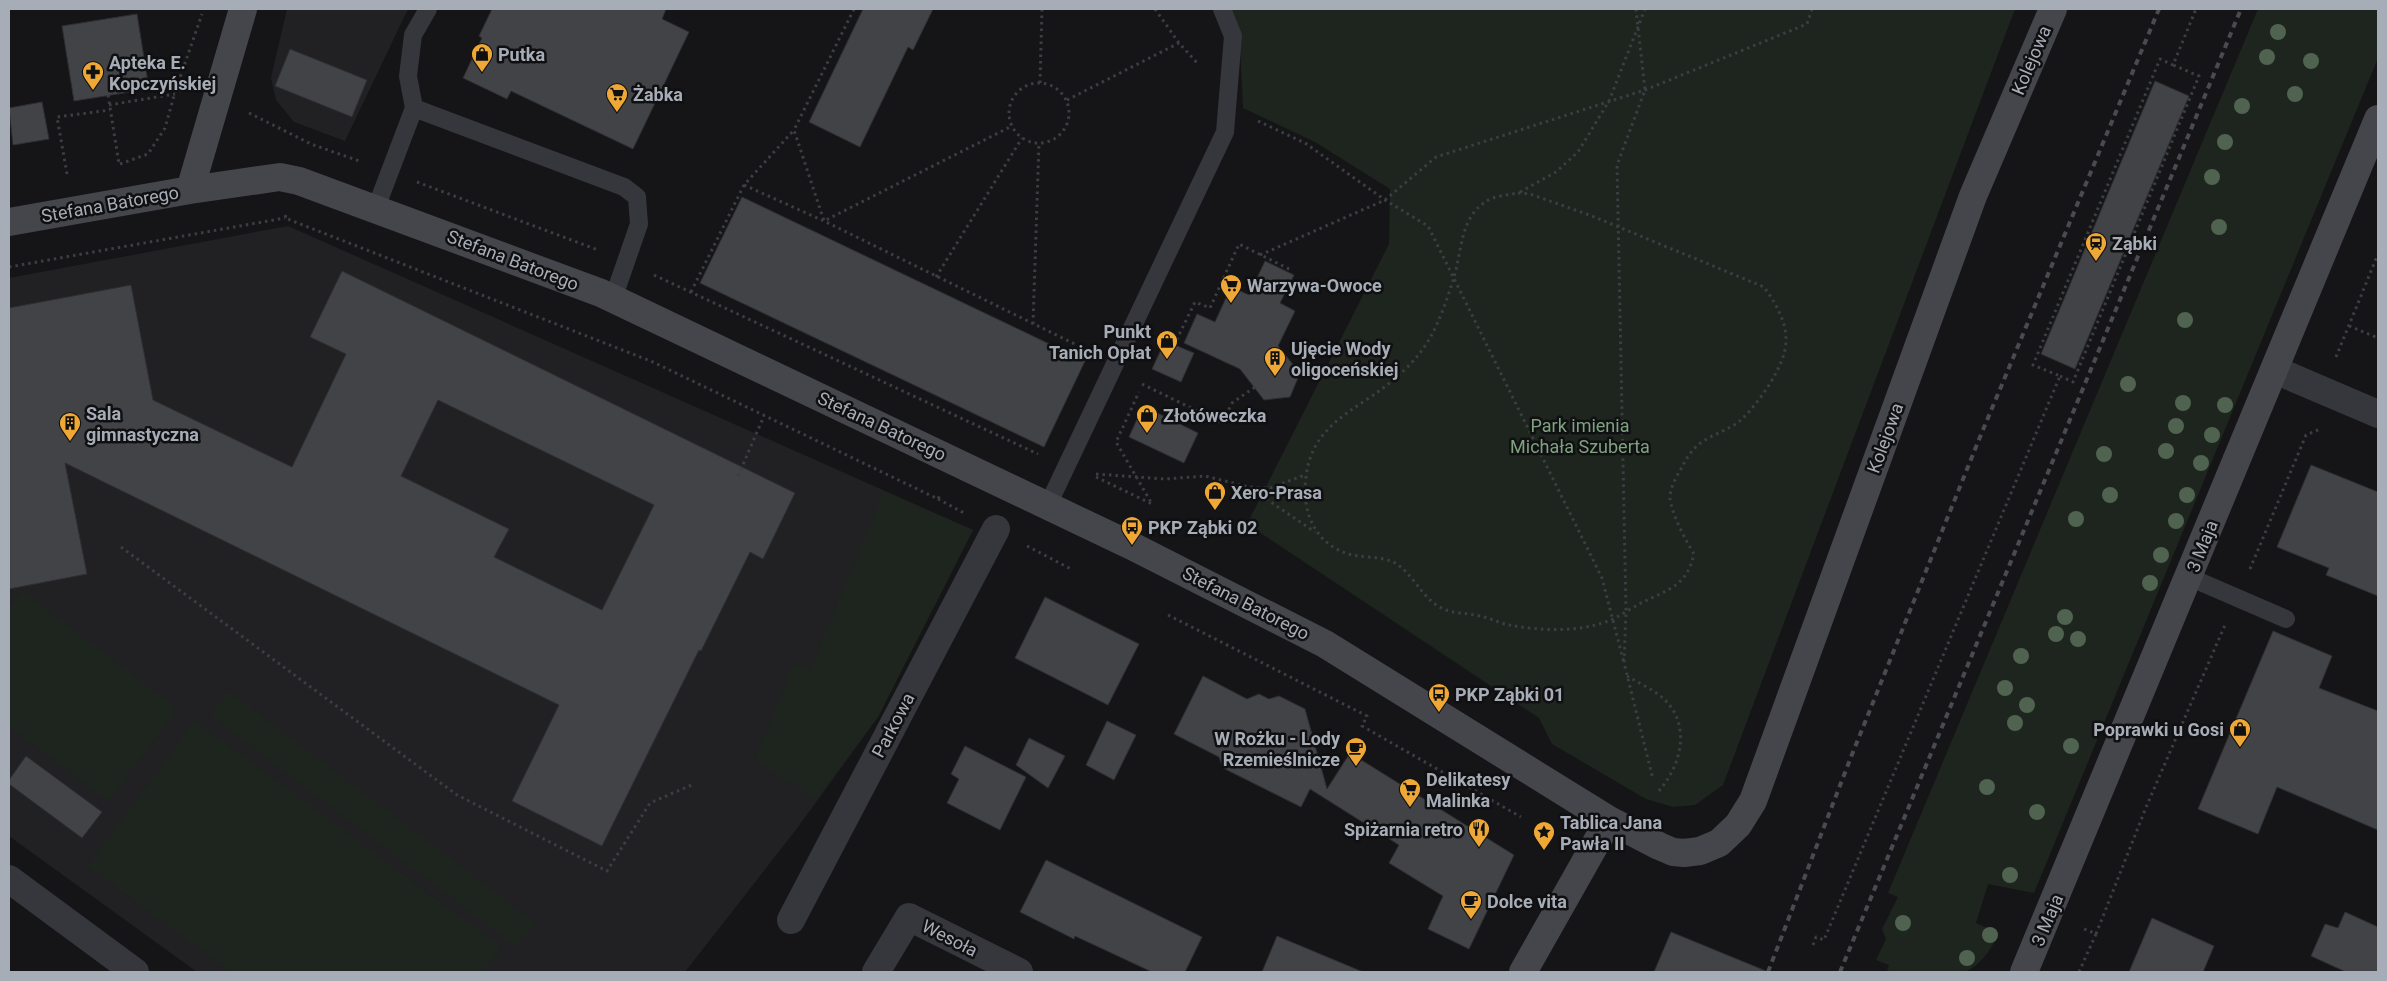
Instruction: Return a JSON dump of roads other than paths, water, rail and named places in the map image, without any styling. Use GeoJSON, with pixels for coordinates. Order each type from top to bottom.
{"type":"FeatureCollection","features":[{"type":"Feature","properties":{"kind":"street"},"geometry":{"type":"LineString","coordinates":[[190,190],[243,9]]}},
{"type":"Feature","properties":{"kind":"street","name":"Kolejowa"},"geometry":{"type":"LineString","coordinates":[[1700,851],[1719,843],[1730,834],[1746,815],[1753,801],[1973,196],[2053,9]]}},
{"type":"Feature","properties":{"kind":"street","name":"3 Maja"},"geometry":{"type":"LineString","coordinates":[[2024,972],[2190,577],[2378,119]]}},
{"type":"Feature","properties":{"kind":"street","name":"Stefana Batorego"},"geometry":{"type":"LineString","coordinates":[[9,222],[190,190],[280,177],[300,181],[376,208],[613,299],[1048,505],[1325,644],[1609,820],[1673,852],[1700,851]]}},
{"type":"Feature","properties":{"kind":"street"},"geometry":{"type":"LineString","coordinates":[[2275,370],[2378,414]]}},
{"type":"Feature","properties":{"kind":"street","name":"Parkowa"},"geometry":{"type":"LineString","coordinates":[[791,920],[996,530]]}},
{"type":"Feature","properties":{"kind":"street"},"geometry":{"type":"LineString","coordinates":[[1523,972],[1609,820]]}},
{"type":"Feature","properties":{"kind":"street"},"geometry":{"type":"LineString","coordinates":[[9,879],[135,972]]}},
{"type":"Feature","properties":{"kind":"street","name":"Wesoła"},"geometry":{"type":"LineString","coordinates":[[876,972],[909,917],[1019,972]]}},
{"type":"Feature","properties":{"kind":"lane"},"geometry":{"type":"LineString","coordinates":[[376,208],[414,108],[408,76],[413,35],[428,9]]}},
{"type":"Feature","properties":{"kind":"lane"},"geometry":{"type":"LineString","coordinates":[[1048,505],[1224,132],[1233,36],[1222,9]]}},
{"type":"Feature","properties":{"kind":"lane"},"geometry":{"type":"LineString","coordinates":[[414,108],[624,187],[638,197],[640,224],[613,299]]}},
{"type":"Feature","properties":{"kind":"lane"},"geometry":{"type":"LineString","coordinates":[[2190,577],[2286,619]]}},
{"type":"Feature","properties":{"kind":"railway"},"geometry":{"type":"LineString","coordinates":[[1768,972],[1851,757],[1980,437],[2159,9]]}},
{"type":"Feature","properties":{"kind":"railway"},"geometry":{"type":"LineString","coordinates":[[1840,972],[2241,9]]}},
{"type":"Feature","properties":{"kind":"place","name":"Putka"},"geometry":{"type":"Point","coordinates":[482,73]}},
{"type":"Feature","properties":{"kind":"place","name":"Apteka E. Kopczyńskiej"},"geometry":{"type":"Point","coordinates":[93,91]}},
{"type":"Feature","properties":{"kind":"place","name":"Żabka"},"geometry":{"type":"Point","coordinates":[617,113]}},
{"type":"Feature","properties":{"kind":"place","name":"Ząbki"},"geometry":{"type":"Point","coordinates":[2096,262]}},
{"type":"Feature","properties":{"kind":"place","name":"Warzywa-Owoce"},"geometry":{"type":"Point","coordinates":[1231,304]}},
{"type":"Feature","properties":{"kind":"place","name":"Punkt Tanich Opłat"},"geometry":{"type":"Point","coordinates":[1167,360]}},
{"type":"Feature","properties":{"kind":"place","name":"Ujęcie Wody oligoceńskiej"},"geometry":{"type":"Point","coordinates":[1275,377]}},
{"type":"Feature","properties":{"kind":"place","name":"Złotóweczka"},"geometry":{"type":"Point","coordinates":[1147,434]}},
{"type":"Feature","properties":{"kind":"place","name":"Sala gimnastyczna"},"geometry":{"type":"Point","coordinates":[70,442]}},
{"type":"Feature","properties":{"kind":"place","name":"Xero-Prasa"},"geometry":{"type":"Point","coordinates":[1215,511]}},
{"type":"Feature","properties":{"kind":"place","name":"PKP Ząbki 02"},"geometry":{"type":"Point","coordinates":[1132,546]}},
{"type":"Feature","properties":{"kind":"place","name":"PKP Ząbki 01"},"geometry":{"type":"Point","coordinates":[1439,713]}},
{"type":"Feature","properties":{"kind":"place","name":"Poprawki u Gosi"},"geometry":{"type":"Point","coordinates":[2240,748]}},
{"type":"Feature","properties":{"kind":"place","name":"W Rożku - Lody Rzemieślnicze"},"geometry":{"type":"Point","coordinates":[1356,767]}},
{"type":"Feature","properties":{"kind":"place","name":"Delikatesy Malinka"},"geometry":{"type":"Point","coordinates":[1410,808]}},
{"type":"Feature","properties":{"kind":"place","name":"Spiżarnia retro"},"geometry":{"type":"Point","coordinates":[1479,848]}},
{"type":"Feature","properties":{"kind":"place","name":"Tablica Jana Pawła II"},"geometry":{"type":"Point","coordinates":[1544,851]}},
{"type":"Feature","properties":{"kind":"place","name":"Dolce vita"},"geometry":{"type":"Point","coordinates":[1471,920]}},
{"type":"Feature","properties":{"kind":"park label","name":"Park imienia Michała Szuberta"},"geometry":{"type":"Point","coordinates":[1580,435]}}]}
